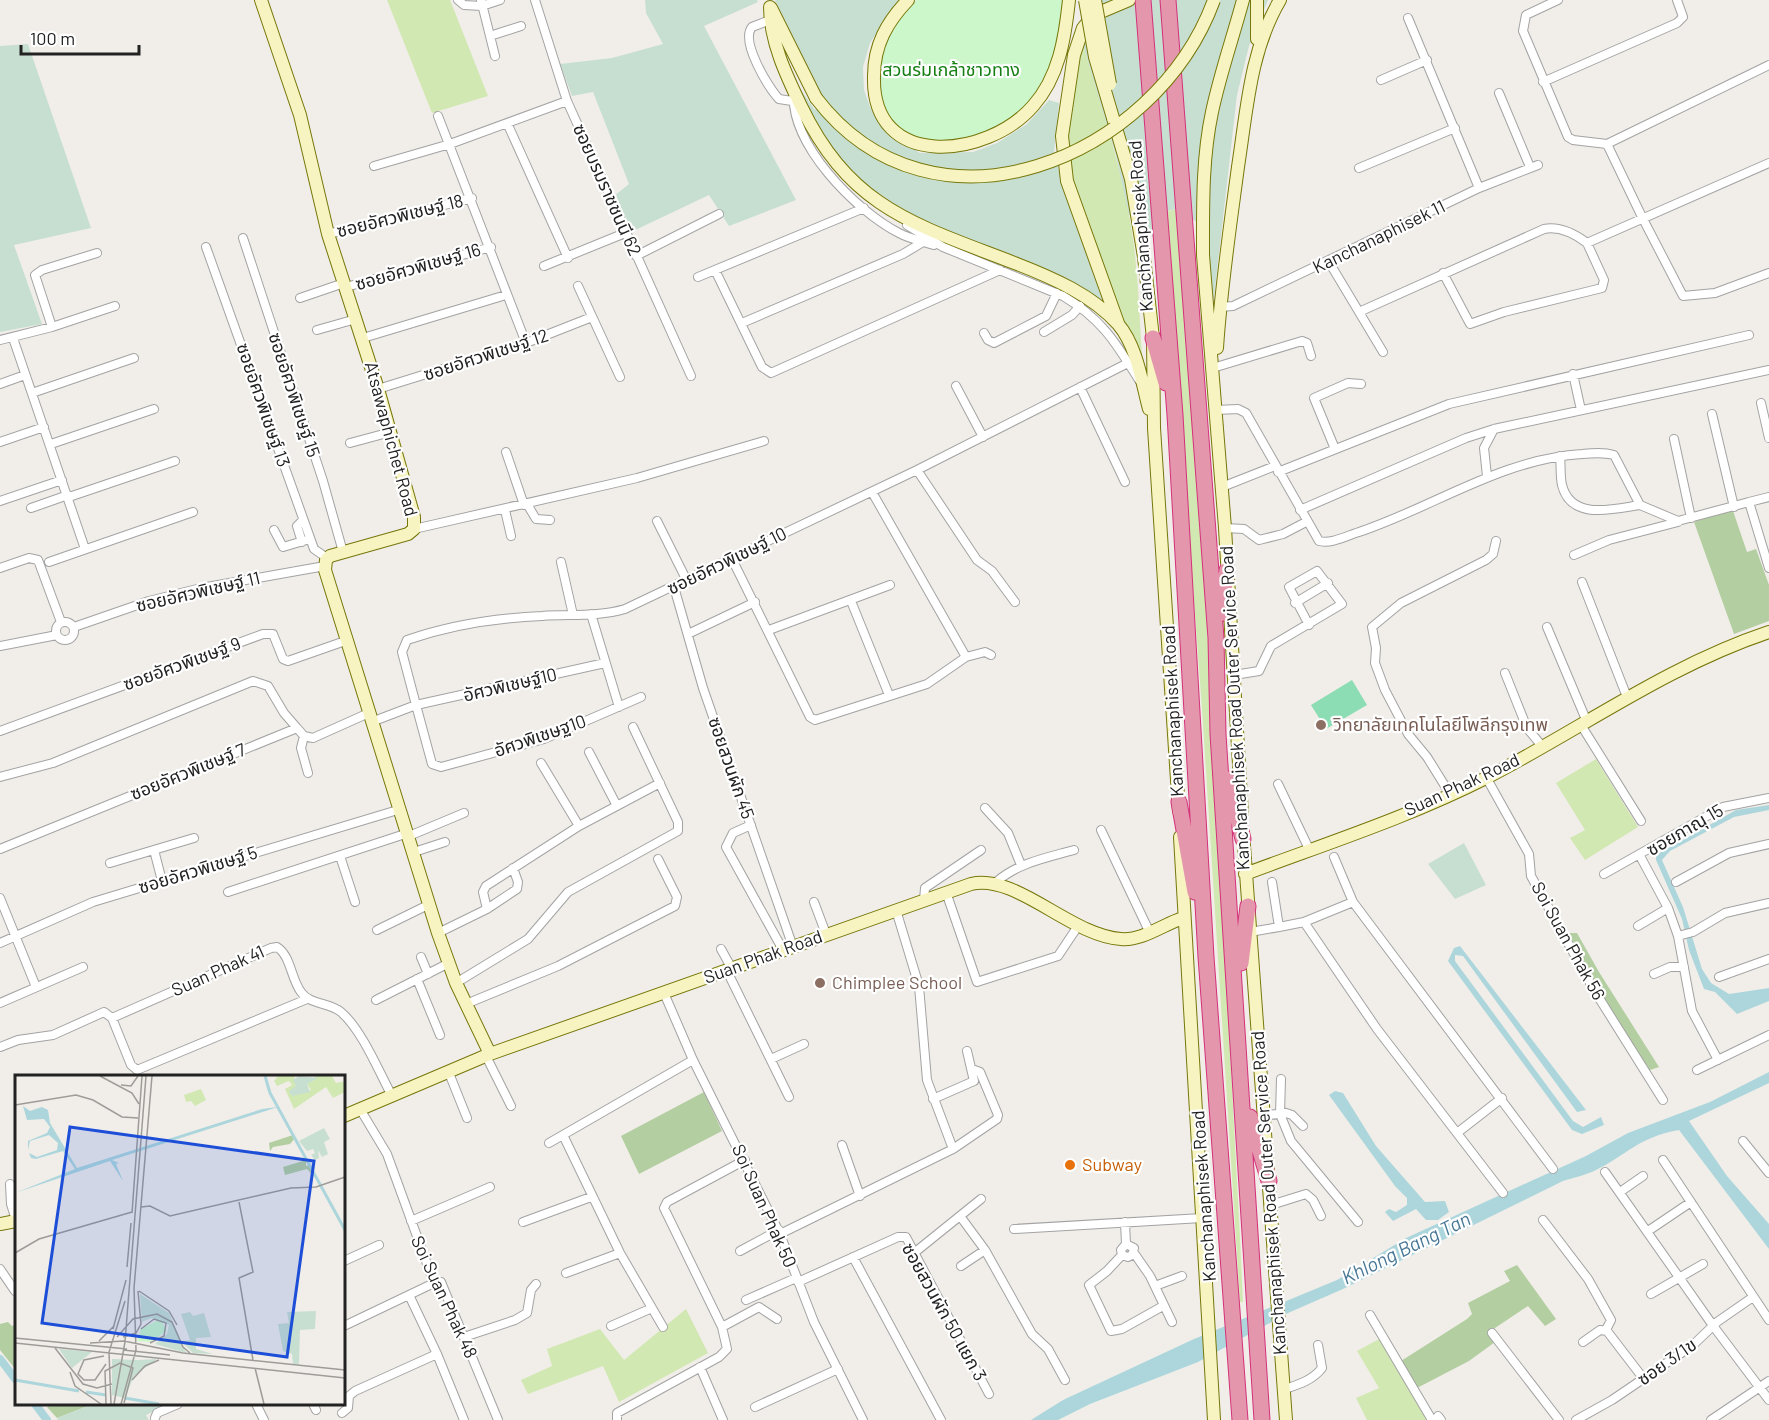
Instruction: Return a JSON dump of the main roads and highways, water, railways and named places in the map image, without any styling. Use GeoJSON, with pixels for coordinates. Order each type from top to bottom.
{"type":"FeatureCollection","features":[{"type":"Feature","properties":{"kind":"highway","name":"Kanchanaphisek Road"},"geometry":{"type":"LineString","coordinates":[[1143,0],[1175,415],[1206,957],[1240,1420]]}},
{"type":"Feature","properties":{"kind":"highway"},"geometry":{"type":"LineString","coordinates":[[1168,0],[1216,638],[1219,741],[1262,1420]]}},
{"type":"Feature","properties":{"kind":"highway"},"geometry":{"type":"LineString","coordinates":[[1153,338],[1175,415]]}},
{"type":"Feature","properties":{"kind":"highway"},"geometry":{"type":"LineString","coordinates":[[1216,638],[1227,570]]}},
{"type":"Feature","properties":{"kind":"highway"},"geometry":{"type":"LineString","coordinates":[[1219,741],[1243,839]]}},
{"type":"Feature","properties":{"kind":"highway"},"geometry":{"type":"LineString","coordinates":[[1179,802],[1206,957]]}},
{"type":"Feature","properties":{"kind":"highway"},"geometry":{"type":"LineString","coordinates":[[1236,999],[1248,906]]}},
{"type":"Feature","properties":{"kind":"highway"},"geometry":{"type":"LineString","coordinates":[[1242,1091],[1269,1181]]}},
{"type":"Feature","properties":{"kind":"main road","name":"Atsawaphichet Road"},"geometry":{"type":"LineString","coordinates":[[261,0],[300,115],[328,234],[363,338],[414,517],[414,529],[408,534],[343,552],[326,562],[438,933],[456,983],[488,1055]]}},
{"type":"Feature","properties":{"kind":"main road"},"geometry":{"type":"LineString","coordinates":[[909,0],[887,25],[875,52],[875,98],[880,112],[898,133],[918,144],[945,148],[965,146],[999,134],[1034,105],[1045,90],[1059,60],[1069,0]]}},
{"type":"Feature","properties":{"kind":"main road"},"geometry":{"type":"LineString","coordinates":[[1085,0],[1095,57],[1131,179],[1144,257],[1153,338],[1154,428],[1179,802],[1183,918],[1214,1420]]}},
{"type":"Feature","properties":{"kind":"main road"},"geometry":{"type":"LineString","coordinates":[[1095,0],[1112,93],[1113,118]]}},
{"type":"Feature","properties":{"kind":"main road"},"geometry":{"type":"LineString","coordinates":[[1130,0],[1091,18],[1083,28],[1074,56],[1062,136],[1067,181],[1119,325],[1134,354],[1154,428]]}},
{"type":"Feature","properties":{"kind":"main road"},"geometry":{"type":"LineString","coordinates":[[768,3],[816,98],[851,135],[882,155],[902,163],[925,170],[964,176],[1020,171],[1067,157],[1105,136],[1142,106],[1184,58],[1202,28],[1214,0]]}},
{"type":"Feature","properties":{"kind":"main road","name":"Kanchanaphisek Road Outer Service Road"},"geometry":{"type":"LineString","coordinates":[[1243,0],[1212,113],[1204,174],[1203,255],[1225,528],[1245,874],[1286,1420]]}},
{"type":"Feature","properties":{"kind":"main road"},"geometry":{"type":"LineString","coordinates":[[1214,385],[1220,307],[1257,49],[1257,0]]}},
{"type":"Feature","properties":{"kind":"main road"},"geometry":{"type":"LineString","coordinates":[[1257,49],[1280,0]]}},
{"type":"Feature","properties":{"kind":"main road"},"geometry":{"type":"LineString","coordinates":[[768,3],[770,20],[793,96],[827,153],[852,182],[884,207],[1074,289],[1119,325]]}},
{"type":"Feature","properties":{"kind":"main road","name":"Suan Phak Road"},"geometry":{"type":"LineString","coordinates":[[1245,874],[1310,851],[1450,794],[1486,777],[1690,663],[1769,632]]}},
{"type":"Feature","properties":{"kind":"main road","name":"Suan Phak Road"},"geometry":{"type":"LineString","coordinates":[[345,1116],[488,1055],[978,882],[995,883],[1078,926],[1104,936],[1122,939],[1138,937],[1183,918]]}},
{"type":"Feature","properties":{"kind":"main road"},"geometry":{"type":"LineString","coordinates":[[0,1224],[15,1221]]}},
{"type":"Feature","properties":{"kind":"water"},"geometry":{"type":"Polygon","coordinates":[[[1769,805],[1769,810],[1734,817],[1670,851],[1662,860],[1683,907],[1702,969],[1711,983],[1729,994],[1769,988],[1769,1001],[1737,1014],[1715,992],[1704,989],[1689,950],[1682,919],[1656,860],[1656,855],[1736,810],[1769,805]]]}},
{"type":"Feature","properties":{"kind":"water"},"geometry":{"type":"Polygon","coordinates":[[[1460,946],[1586,1110],[1577,1112],[1463,956],[1455,955],[1455,961],[1573,1121],[1583,1127],[1601,1117],[1604,1125],[1582,1134],[1572,1130],[1448,961],[1454,948],[1460,946]]]}},
{"type":"Feature","properties":{"kind":"water","name":"Khlong Bang Tan"},"geometry":{"type":"Polygon","coordinates":[[[1769,1072],[1769,1083],[1689,1121],[1727,1176],[1769,1224],[1769,1249],[1679,1130],[1664,1133],[1642,1142],[1594,1171],[1563,1181],[1343,1289],[1288,1313],[1198,1362],[1090,1404],[1058,1420],[1031,1420],[1063,1400],[1194,1339],[1337,1280],[1406,1238],[1586,1156],[1628,1133],[1710,1102],[1769,1072]]]}},
{"type":"Feature","properties":{"kind":"water"},"geometry":{"type":"Polygon","coordinates":[[[1335,1091],[1343,1093],[1376,1146],[1425,1202],[1445,1201],[1449,1212],[1438,1220],[1426,1220],[1416,1209],[1393,1221],[1385,1212],[1389,1209],[1396,1212],[1407,1205],[1407,1198],[1395,1186],[1329,1095],[1335,1091]]]}},
{"type":"Feature","properties":{"kind":"waterway"},"geometry":{"type":"LineString","coordinates":[[0,1359],[15,1379]]}},
{"type":"Feature","properties":{"kind":"waterway"},"geometry":{"type":"LineString","coordinates":[[36,1405],[47,1420]]}},
{"type":"Feature","properties":{"kind":"place","name":"วิทยาลัยเทคโนโลยีโพลีกรุงเทพ"},"geometry":{"type":"Point","coordinates":[1321,725]}},
{"type":"Feature","properties":{"kind":"place","name":"Chimplee School"},"geometry":{"type":"Point","coordinates":[820,983]}},
{"type":"Feature","properties":{"kind":"place","name":"Subway"},"geometry":{"type":"Point","coordinates":[1070,1165]}},
{"type":"Feature","properties":{"kind":"park label","name":"สวนร่มเกล้าชาวทาง"},"geometry":{"type":"Point","coordinates":[951,70]}}]}
